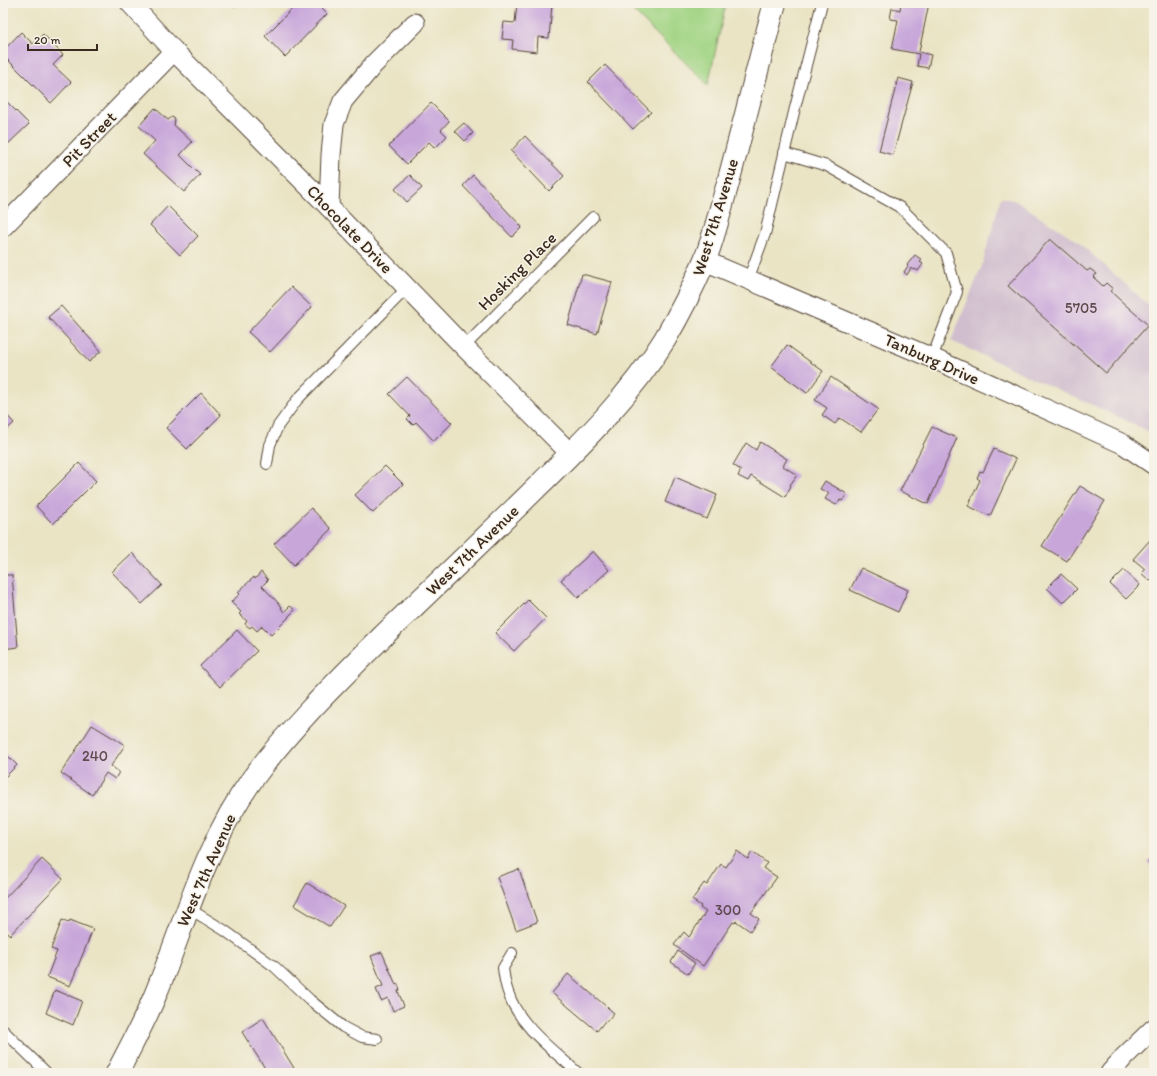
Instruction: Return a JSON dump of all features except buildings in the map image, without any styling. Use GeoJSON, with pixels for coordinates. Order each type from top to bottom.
{"type":"FeatureCollection","features":[{"type":"Feature","properties":{"kind":"main road","name":"West 7th Avenue"},"geometry":{"type":"LineString","coordinates":[[117,1073],[134,1042],[154,996],[216,840],[233,809],[251,782],[274,752],[337,681],[571,454],[610,413],[638,379],[665,340],[705,261],[731,172],[775,3]]}},
{"type":"Feature","properties":{"kind":"street","name":"Chocolate Drive"},"geometry":{"type":"LineString","coordinates":[[130,3],[174,51],[330,207],[464,347],[571,454]]}},
{"type":"Feature","properties":{"kind":"street"},"geometry":{"type":"LineString","coordinates":[[330,207],[331,155],[334,124],[343,101],[374,64],[415,23]]}},
{"type":"Feature","properties":{"kind":"street","name":"Pit Street"},"geometry":{"type":"LineString","coordinates":[[3,227],[174,51]]}},
{"type":"Feature","properties":{"kind":"street","name":"Tanburg Drive"},"geometry":{"type":"LineString","coordinates":[[705,261],[932,358],[1123,444],[1154,465]]}},
{"type":"Feature","properties":{"kind":"street"},"geometry":{"type":"LineString","coordinates":[[1110,1073],[1154,1028]]}},
{"type":"Feature","properties":{"kind":"lane"},"geometry":{"type":"LineString","coordinates":[[748,280],[765,234],[822,3]]}},
{"type":"Feature","properties":{"kind":"lane"},"geometry":{"type":"LineString","coordinates":[[784,154],[827,166],[901,208],[946,253],[957,292],[932,358]]}},
{"type":"Feature","properties":{"kind":"lane","name":"Hosking Place"},"geometry":{"type":"LineString","coordinates":[[464,347],[593,217]]}},
{"type":"Feature","properties":{"kind":"lane"},"geometry":{"type":"LineString","coordinates":[[267,464],[270,445],[278,426],[297,400],[407,288]]}},
{"type":"Feature","properties":{"kind":"lane"},"geometry":{"type":"LineString","coordinates":[[188,908],[224,930],[275,967],[310,1000],[343,1027],[362,1037],[377,1039]]}},
{"type":"Feature","properties":{"kind":"lane"},"geometry":{"type":"LineString","coordinates":[[512,953],[503,968],[508,993],[521,1019],[537,1036],[578,1073]]}},
{"type":"Feature","properties":{"kind":"lane"},"geometry":{"type":"LineString","coordinates":[[3,1030],[47,1073]]}},
{"type":"Feature","properties":{"kind":"shaded area"},"geometry":{"type":"Polygon","coordinates":[[[1001,197],[1016,201],[1076,240],[1154,310],[1154,434],[951,341],[982,266],[1001,197]]]}},
{"type":"Feature","properties":{"kind":"green space"},"geometry":{"type":"Polygon","coordinates":[[[625,3],[726,3],[708,85],[625,3]]]}}]}
